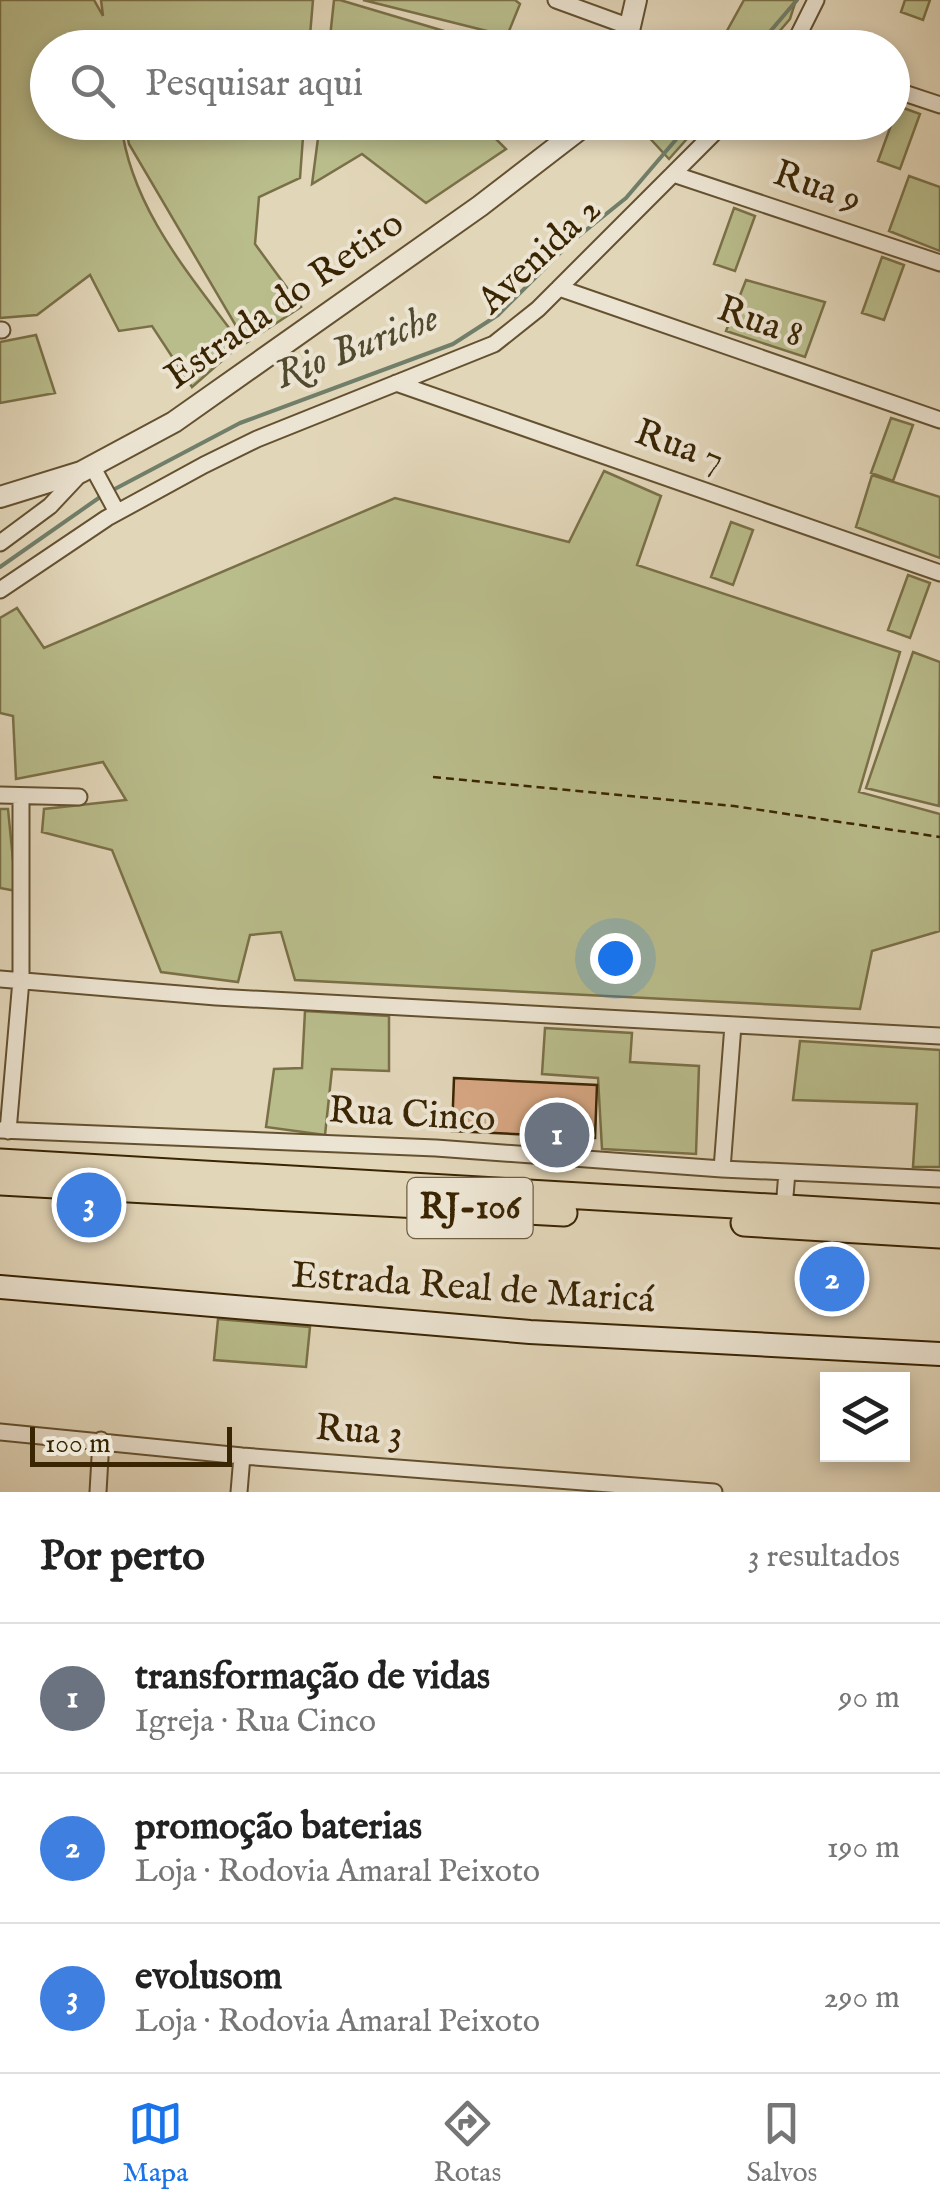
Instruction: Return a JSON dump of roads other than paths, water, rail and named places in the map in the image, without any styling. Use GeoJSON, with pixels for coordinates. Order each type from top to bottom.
{"type":"FeatureCollection","features":[{"type":"Feature","properties":{"kind":"highway","name":"RJ-106"},"geometry":{"type":"LineString","coordinates":[[0,1162],[940,1217]]}},
{"type":"Feature","properties":{"kind":"highway","name":"RJ-106"},"geometry":{"type":"LineString","coordinates":[[0,1182],[940,1235]]}},
{"type":"Feature","properties":{"kind":"main road","name":"Estrada Real de Maricá"},"geometry":{"type":"LineString","coordinates":[[0,1287],[530,1332],[940,1354]]}},
{"type":"Feature","properties":{"kind":"street"},"geometry":{"type":"LineString","coordinates":[[556,0],[612,30]]}},
{"type":"Feature","properties":{"kind":"street"},"geometry":{"type":"LineString","coordinates":[[629,30],[636,0]]}},
{"type":"Feature","properties":{"kind":"street"},"geometry":{"type":"LineString","coordinates":[[801,30],[816,0]]}},
{"type":"Feature","properties":{"kind":"street"},"geometry":{"type":"LineString","coordinates":[[910,95],[940,105]]}},
{"type":"Feature","properties":{"kind":"street","name":"Estrada do Retiro"},"geometry":{"type":"LineString","coordinates":[[0,497],[92,474],[174,422],[480,206],[566,140]]}},
{"type":"Feature","properties":{"kind":"street","name":"Avenida 2"},"geometry":{"type":"LineString","coordinates":[[0,590],[114,507],[257,438],[494,344],[518,327],[706,140]]}},
{"type":"Feature","properties":{"kind":"street","name":"Rua 9"},"geometry":{"type":"LineString","coordinates":[[673,174],[940,264]]}},
{"type":"Feature","properties":{"kind":"street","name":"Rua 8"},"geometry":{"type":"LineString","coordinates":[[558,288],[940,420]]}},
{"type":"Feature","properties":{"kind":"street","name":"Rua 7"},"geometry":{"type":"LineString","coordinates":[[396,383],[940,573]]}},
{"type":"Feature","properties":{"kind":"street"},"geometry":{"type":"LineString","coordinates":[[0,543],[92,474],[114,507]]}},
{"type":"Feature","properties":{"kind":"street"},"geometry":{"type":"LineString","coordinates":[[0,796],[78,797]]}},
{"type":"Feature","properties":{"kind":"street"},"geometry":{"type":"LineString","coordinates":[[4,1131],[21,980],[21,797]]}},
{"type":"Feature","properties":{"kind":"street"},"geometry":{"type":"LineString","coordinates":[[0,979],[216,996],[940,1036]]}},
{"type":"Feature","properties":{"kind":"street"},"geometry":{"type":"LineString","coordinates":[[722,1169],[733,1025]]}},
{"type":"Feature","properties":{"kind":"street","name":"Rua Cinco"},"geometry":{"type":"LineString","coordinates":[[4,1131],[436,1148],[722,1169],[940,1179]]}},
{"type":"Feature","properties":{"kind":"street"},"geometry":{"type":"LineString","coordinates":[[103,1136],[106,1169]]}},
{"type":"Feature","properties":{"kind":"street"},"geometry":{"type":"LineString","coordinates":[[784,1208],[787,1172]]}},
{"type":"Feature","properties":{"kind":"street","name":"Rua 3"},"geometry":{"type":"LineString","coordinates":[[0,1432],[242,1456],[714,1492]]}},
{"type":"Feature","properties":{"kind":"street"},"geometry":{"type":"LineString","coordinates":[[98,1492],[101,1440]]}},
{"type":"Feature","properties":{"kind":"street"},"geometry":{"type":"LineString","coordinates":[[239,1492],[242,1456]]}},
{"type":"Feature","properties":{"kind":"waterway","name":"Rio Buriche"},"geometry":{"type":"LineString","coordinates":[[771,30],[797,0]]}},
{"type":"Feature","properties":{"kind":"waterway","name":"Rio Buriche"},"geometry":{"type":"LineString","coordinates":[[111,491],[240,423],[453,344],[498,315],[570,243],[626,198],[676,140]]}},
{"type":"Feature","properties":{"kind":"waterway","name":"Rio Buriche"},"geometry":{"type":"LineString","coordinates":[[0,567],[103,495]]}},
{"type":"Feature","properties":{"kind":"place","name":"transformação de vidas"},"geometry":{"type":"Point","coordinates":[557,1135]}},
{"type":"Feature","properties":{"kind":"place","name":"evolusom"},"geometry":{"type":"Point","coordinates":[89,1205]}},
{"type":"Feature","properties":{"kind":"place","name":"promoção baterias"},"geometry":{"type":"Point","coordinates":[832,1279]}}]}
